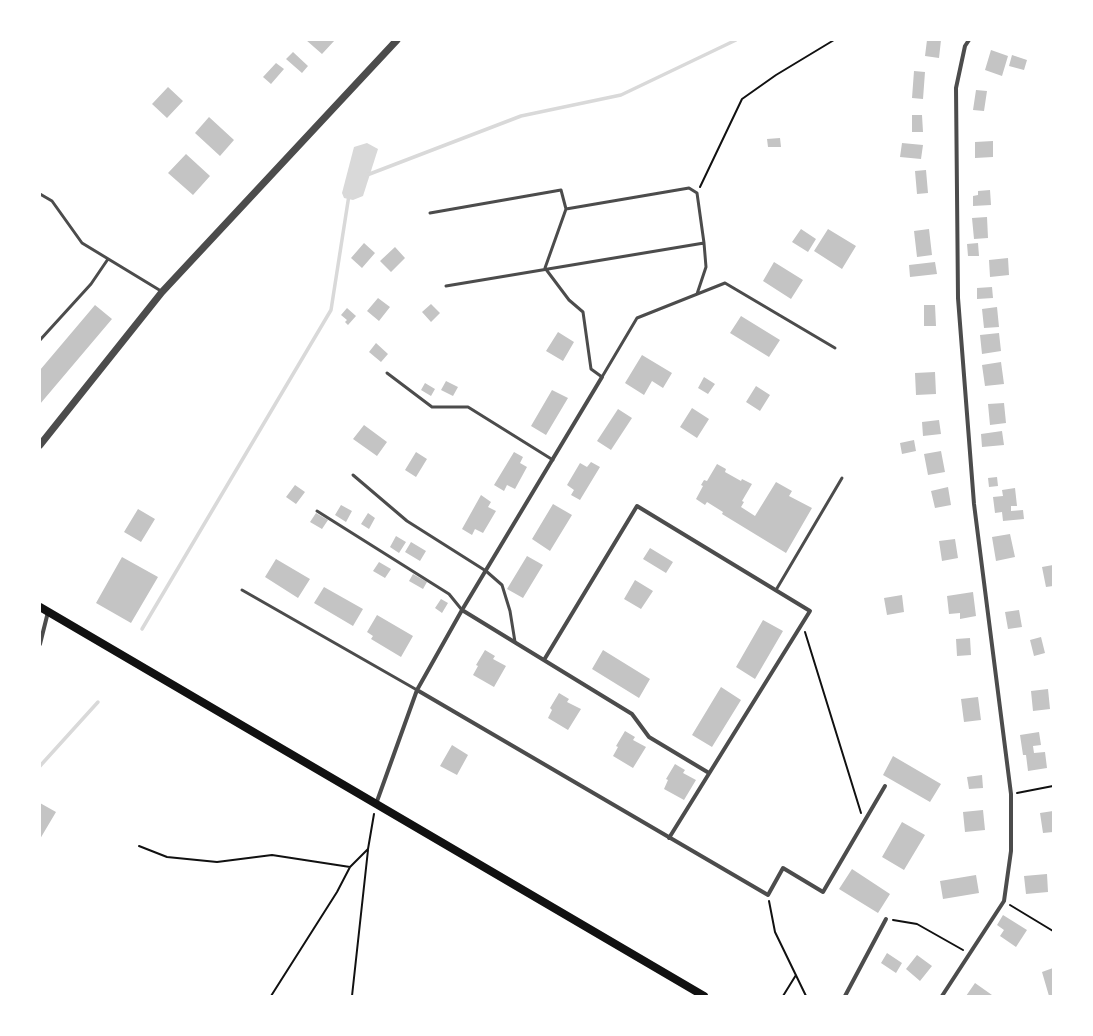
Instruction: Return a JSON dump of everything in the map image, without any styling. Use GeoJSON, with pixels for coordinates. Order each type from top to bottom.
{"type":"FeatureCollection","features":[{"type":"Feature","properties":{"kind":"main road"},"geometry":{"type":"LineString","coordinates":[[40,607],[704,996]]}},
{"type":"Feature","properties":{"kind":"street"},"geometry":{"type":"LineString","coordinates":[[40,445],[162,292],[397,40]]}},
{"type":"Feature","properties":{"kind":"street"},"geometry":{"type":"LineString","coordinates":[[942,996],[1004,901],[1011,851],[1011,794],[974,504],[958,298],[956,88],[965,46],[969,40]]}},
{"type":"Feature","properties":{"kind":"street"},"geometry":{"type":"LineString","coordinates":[[376,804],[417,690],[462,610],[602,377]]}},
{"type":"Feature","properties":{"kind":"street"},"geometry":{"type":"LineString","coordinates":[[544,660],[637,506],[810,611],[668,838]]}},
{"type":"Feature","properties":{"kind":"street"},"geometry":{"type":"LineString","coordinates":[[462,610],[632,714],[649,737],[709,773]]}},
{"type":"Feature","properties":{"kind":"street"},"geometry":{"type":"LineString","coordinates":[[40,641],[48,612]]}},
{"type":"Feature","properties":{"kind":"street"},"geometry":{"type":"LineString","coordinates":[[417,690],[668,838],[768,895],[783,868],[824,892],[885,786]]}},
{"type":"Feature","properties":{"kind":"street"},"geometry":{"type":"LineString","coordinates":[[844,996],[886,919]]}},
{"type":"Feature","properties":{"kind":"lane"},"geometry":{"type":"LineString","coordinates":[[566,209],[689,188],[697,193],[706,267],[697,294]]}},
{"type":"Feature","properties":{"kind":"lane"},"geometry":{"type":"LineString","coordinates":[[430,212],[561,190],[566,209],[545,268]]}},
{"type":"Feature","properties":{"kind":"lane"},"geometry":{"type":"LineString","coordinates":[[40,194],[52,201],[82,243],[162,292]]}},
{"type":"Feature","properties":{"kind":"lane"},"geometry":{"type":"LineString","coordinates":[[446,286],[545,268],[704,243]]}},
{"type":"Feature","properties":{"kind":"lane"},"geometry":{"type":"LineString","coordinates":[[40,340],[91,284],[108,259]]}},
{"type":"Feature","properties":{"kind":"lane"},"geometry":{"type":"LineString","coordinates":[[545,268],[569,300],[583,312],[591,369],[602,377],[637,318],[725,283],[835,348]]}},
{"type":"Feature","properties":{"kind":"lane"},"geometry":{"type":"LineString","coordinates":[[388,373],[432,407],[468,407],[553,460]]}},
{"type":"Feature","properties":{"kind":"lane"},"geometry":{"type":"LineString","coordinates":[[353,475],[407,521],[486,571],[502,585],[510,612],[515,642]]}},
{"type":"Feature","properties":{"kind":"lane"},"geometry":{"type":"LineString","coordinates":[[776,590],[842,478]]}},
{"type":"Feature","properties":{"kind":"lane"},"geometry":{"type":"LineString","coordinates":[[317,511],[449,594],[462,610]]}},
{"type":"Feature","properties":{"kind":"lane"},"geometry":{"type":"LineString","coordinates":[[242,590],[417,690]]}},
{"type":"Feature","properties":{"kind":"path"},"geometry":{"type":"LineString","coordinates":[[697,193],[742,99],[776,75],[834,40]]}},
{"type":"Feature","properties":{"kind":"path"},"geometry":{"type":"LineString","coordinates":[[802,624],[864,822]]}},
{"type":"Feature","properties":{"kind":"path"},"geometry":{"type":"LineString","coordinates":[[1011,794],[1053,786]]}},
{"type":"Feature","properties":{"kind":"path"},"geometry":{"type":"LineString","coordinates":[[352,996],[368,849],[376,804]]}},
{"type":"Feature","properties":{"kind":"path"},"geometry":{"type":"LineString","coordinates":[[139,846],[167,857],[217,862],[272,855],[350,867]]}},
{"type":"Feature","properties":{"kind":"path"},"geometry":{"type":"LineString","coordinates":[[271,996],[337,892],[350,867],[368,849]]}},
{"type":"Feature","properties":{"kind":"path"},"geometry":{"type":"LineString","coordinates":[[768,895],[775,932],[806,996]]}},
{"type":"Feature","properties":{"kind":"path"},"geometry":{"type":"LineString","coordinates":[[1004,901],[1053,931]]}},
{"type":"Feature","properties":{"kind":"path"},"geometry":{"type":"LineString","coordinates":[[886,919],[917,924],[970,954]]}},
{"type":"Feature","properties":{"kind":"path"},"geometry":{"type":"LineString","coordinates":[[783,996],[796,975]]}},
{"type":"Feature","properties":{"kind":"shaded area"},"geometry":{"type":"Polygon","coordinates":[[[367,143],[378,149],[363,196],[353,200],[344,198],[342,193],[354,147],[367,143]]]}},
{"type":"Feature","properties":{"kind":"building"},"geometry":{"type":"Polygon","coordinates":[[[306,40],[335,40],[322,54],[306,40]]]}},
{"type":"Feature","properties":{"kind":"building"},"geometry":{"type":"Polygon","coordinates":[[[927,40],[941,40],[939,58],[925,56],[927,40]]]}},
{"type":"Feature","properties":{"kind":"building"},"geometry":{"type":"Polygon","coordinates":[[[991,50],[1008,56],[1002,76],[985,70],[991,50]]]}},
{"type":"Feature","properties":{"kind":"building"},"geometry":{"type":"Polygon","coordinates":[[[293,52],[308,66],[302,73],[286,59],[293,52]]]}},
{"type":"Feature","properties":{"kind":"building"},"geometry":{"type":"Polygon","coordinates":[[[1012,55],[1027,60],[1024,70],[1009,66],[1012,55]]]}},
{"type":"Feature","properties":{"kind":"building"},"geometry":{"type":"Polygon","coordinates":[[[276,63],[284,69],[271,84],[263,77],[276,63]]]}},
{"type":"Feature","properties":{"kind":"building"},"geometry":{"type":"Polygon","coordinates":[[[914,71],[925,72],[923,99],[912,98],[914,71]]]}},
{"type":"Feature","properties":{"kind":"building"},"geometry":{"type":"Polygon","coordinates":[[[168,87],[183,101],[167,118],[152,104],[168,87]]]}},
{"type":"Feature","properties":{"kind":"building"},"geometry":{"type":"Polygon","coordinates":[[[976,90],[987,91],[984,111],[973,110],[976,90]]]}},
{"type":"Feature","properties":{"kind":"building"},"geometry":{"type":"Polygon","coordinates":[[[912,115],[922,115],[923,132],[912,132],[912,115]]]}},
{"type":"Feature","properties":{"kind":"building"},"geometry":{"type":"Polygon","coordinates":[[[209,117],[234,140],[220,156],[195,133],[209,117]]]}},
{"type":"Feature","properties":{"kind":"building"},"geometry":{"type":"Polygon","coordinates":[[[780,138],[781,147],[768,147],[767,139],[780,138]]]}},
{"type":"Feature","properties":{"kind":"building"},"geometry":{"type":"Polygon","coordinates":[[[993,141],[993,157],[975,158],[975,142],[993,141]]]}},
{"type":"Feature","properties":{"kind":"building"},"geometry":{"type":"Polygon","coordinates":[[[902,143],[923,145],[921,159],[900,157],[902,143]]]}},
{"type":"Feature","properties":{"kind":"building"},"geometry":{"type":"Polygon","coordinates":[[[186,154],[210,176],[193,195],[168,173],[186,154]]]}},
{"type":"Feature","properties":{"kind":"building"},"geometry":{"type":"Polygon","coordinates":[[[926,170],[928,193],[917,194],[915,171],[926,170]]]}},
{"type":"Feature","properties":{"kind":"building"},"geometry":{"type":"Polygon","coordinates":[[[990,190],[991,205],[973,206],[973,196],[978,195],[978,191],[990,190]]]}},
{"type":"Feature","properties":{"kind":"building"},"geometry":{"type":"Polygon","coordinates":[[[987,217],[988,238],[974,239],[972,218],[987,217]]]}},
{"type":"Feature","properties":{"kind":"building"},"geometry":{"type":"Polygon","coordinates":[[[801,229],[816,239],[808,252],[792,242],[801,229]]]}},
{"type":"Feature","properties":{"kind":"building"},"geometry":{"type":"Polygon","coordinates":[[[828,229],[856,246],[842,269],[814,251],[828,229]]]}},
{"type":"Feature","properties":{"kind":"building"},"geometry":{"type":"Polygon","coordinates":[[[929,229],[932,255],[917,257],[914,231],[929,229]]]}},
{"type":"Feature","properties":{"kind":"building"},"geometry":{"type":"Polygon","coordinates":[[[364,243],[375,253],[362,268],[351,258],[364,243]]]}},
{"type":"Feature","properties":{"kind":"building"},"geometry":{"type":"Polygon","coordinates":[[[978,243],[979,256],[968,256],[967,244],[978,243]]]}},
{"type":"Feature","properties":{"kind":"building"},"geometry":{"type":"Polygon","coordinates":[[[395,247],[405,258],[391,272],[380,261],[395,247]]]}},
{"type":"Feature","properties":{"kind":"building"},"geometry":{"type":"Polygon","coordinates":[[[1008,258],[1009,275],[990,277],[989,260],[1008,258]]]}},
{"type":"Feature","properties":{"kind":"building"},"geometry":{"type":"Polygon","coordinates":[[[774,262],[803,280],[791,299],[763,281],[774,262]]]}},
{"type":"Feature","properties":{"kind":"building"},"geometry":{"type":"Polygon","coordinates":[[[935,262],[937,274],[910,277],[909,265],[935,262]]]}},
{"type":"Feature","properties":{"kind":"building"},"geometry":{"type":"Polygon","coordinates":[[[992,287],[993,298],[977,299],[977,288],[992,287]]]}},
{"type":"Feature","properties":{"kind":"building"},"geometry":{"type":"Polygon","coordinates":[[[378,298],[390,307],[379,321],[367,311],[378,298]]]}},
{"type":"Feature","properties":{"kind":"building"},"geometry":{"type":"Polygon","coordinates":[[[431,304],[440,313],[431,322],[422,312],[431,304]]]}},
{"type":"Feature","properties":{"kind":"building"},"geometry":{"type":"Polygon","coordinates":[[[95,305],[112,319],[40,404],[40,370],[95,305]]]}},
{"type":"Feature","properties":{"kind":"building"},"geometry":{"type":"Polygon","coordinates":[[[924,305],[935,305],[936,326],[924,326],[924,305]]]}},
{"type":"Feature","properties":{"kind":"building"},"geometry":{"type":"Polygon","coordinates":[[[997,307],[999,327],[984,328],[982,309],[997,307]]]}},
{"type":"Feature","properties":{"kind":"building"},"geometry":{"type":"Polygon","coordinates":[[[347,308],[356,316],[348,325],[345,322],[347,320],[341,315],[347,308]]]}},
{"type":"Feature","properties":{"kind":"building"},"geometry":{"type":"Polygon","coordinates":[[[741,316],[780,340],[769,357],[730,333],[741,316]]]}},
{"type":"Feature","properties":{"kind":"building"},"geometry":{"type":"Polygon","coordinates":[[[558,332],[574,342],[563,361],[546,351],[558,332]]]}},
{"type":"Feature","properties":{"kind":"building"},"geometry":{"type":"Polygon","coordinates":[[[999,333],[1001,351],[982,354],[980,335],[999,333]]]}},
{"type":"Feature","properties":{"kind":"building"},"geometry":{"type":"Polygon","coordinates":[[[376,343],[388,354],[381,362],[369,352],[376,343]]]}},
{"type":"Feature","properties":{"kind":"building"},"geometry":{"type":"Polygon","coordinates":[[[642,355],[672,373],[663,388],[652,381],[644,395],[625,383],[642,355]]]}},
{"type":"Feature","properties":{"kind":"building"},"geometry":{"type":"Polygon","coordinates":[[[1001,362],[1004,384],[985,386],[982,365],[1001,362]]]}},
{"type":"Feature","properties":{"kind":"building"},"geometry":{"type":"Polygon","coordinates":[[[935,372],[936,394],[916,395],[915,373],[935,372]]]}},
{"type":"Feature","properties":{"kind":"building"},"geometry":{"type":"Polygon","coordinates":[[[704,377],[715,384],[708,394],[698,388],[704,377]]]}},
{"type":"Feature","properties":{"kind":"building"},"geometry":{"type":"Polygon","coordinates":[[[446,381],[458,387],[453,396],[441,390],[446,381]]]}},
{"type":"Feature","properties":{"kind":"building"},"geometry":{"type":"Polygon","coordinates":[[[425,383],[435,389],[431,396],[421,390],[425,383]]]}},
{"type":"Feature","properties":{"kind":"building"},"geometry":{"type":"Polygon","coordinates":[[[756,386],[770,395],[760,411],[746,402],[756,386]]]}},
{"type":"Feature","properties":{"kind":"building"},"geometry":{"type":"Polygon","coordinates":[[[552,390],[568,398],[546,435],[531,426],[552,390]]]}},
{"type":"Feature","properties":{"kind":"building"},"geometry":{"type":"Polygon","coordinates":[[[1004,403],[1006,423],[990,425],[988,404],[1004,403]]]}},
{"type":"Feature","properties":{"kind":"building"},"geometry":{"type":"Polygon","coordinates":[[[692,408],[709,419],[697,438],[680,427],[692,408]]]}},
{"type":"Feature","properties":{"kind":"building"},"geometry":{"type":"Polygon","coordinates":[[[618,409],[632,418],[611,450],[597,441],[618,409]]]}},
{"type":"Feature","properties":{"kind":"building"},"geometry":{"type":"Polygon","coordinates":[[[939,420],[941,434],[923,436],[922,422],[939,420]]]}},
{"type":"Feature","properties":{"kind":"building"},"geometry":{"type":"Polygon","coordinates":[[[364,425],[387,442],[377,456],[353,439],[364,425]]]}},
{"type":"Feature","properties":{"kind":"building"},"geometry":{"type":"Polygon","coordinates":[[[1002,431],[1004,445],[982,447],[981,434],[1002,431]]]}},
{"type":"Feature","properties":{"kind":"building"},"geometry":{"type":"Polygon","coordinates":[[[914,440],[916,451],[902,454],[900,443],[914,440]]]}},
{"type":"Feature","properties":{"kind":"building"},"geometry":{"type":"Polygon","coordinates":[[[941,451],[945,472],[928,475],[924,454],[941,451]]]}},
{"type":"Feature","properties":{"kind":"building"},"geometry":{"type":"Polygon","coordinates":[[[416,452],[427,459],[416,477],[405,470],[416,452]]]}},
{"type":"Feature","properties":{"kind":"building"},"geometry":{"type":"Polygon","coordinates":[[[514,452],[523,457],[520,463],[527,467],[515,489],[507,485],[504,491],[494,485],[514,452]]]}},
{"type":"Feature","properties":{"kind":"building"},"geometry":{"type":"Polygon","coordinates":[[[591,462],[600,467],[580,500],[571,495],[574,490],[567,485],[580,463],[587,467],[591,462]]]}},
{"type":"Feature","properties":{"kind":"building"},"geometry":{"type":"Polygon","coordinates":[[[717,464],[726,469],[725,472],[741,481],[742,479],[752,484],[742,501],[744,502],[741,507],[755,516],[776,482],[792,491],[789,496],[812,508],[786,553],[722,514],[723,512],[707,502],[705,505],[696,499],[703,486],[701,485],[704,480],[707,481],[717,464]]]}},
{"type":"Feature","properties":{"kind":"building"},"geometry":{"type":"Polygon","coordinates":[[[997,477],[998,486],[989,487],[988,478],[997,477]]]}},
{"type":"Feature","properties":{"kind":"building"},"geometry":{"type":"Polygon","coordinates":[[[295,485],[305,492],[296,504],[286,497],[295,485]]]}},
{"type":"Feature","properties":{"kind":"building"},"geometry":{"type":"Polygon","coordinates":[[[948,487],[951,505],[935,508],[931,491],[948,487]]]}},
{"type":"Feature","properties":{"kind":"building"},"geometry":{"type":"Polygon","coordinates":[[[1015,488],[1017,506],[1011,506],[1011,511],[1023,510],[1024,519],[1003,521],[1002,512],[995,513],[993,497],[1003,496],[1002,490],[1015,488]]]}},
{"type":"Feature","properties":{"kind":"building"},"geometry":{"type":"Polygon","coordinates":[[[481,495],[491,502],[488,507],[496,511],[483,533],[475,529],[472,535],[462,529],[481,495]]]}},
{"type":"Feature","properties":{"kind":"building"},"geometry":{"type":"Polygon","coordinates":[[[553,504],[572,515],[550,551],[532,539],[553,504]]]}},
{"type":"Feature","properties":{"kind":"building"},"geometry":{"type":"Polygon","coordinates":[[[341,505],[352,511],[346,522],[335,515],[341,505]]]}},
{"type":"Feature","properties":{"kind":"building"},"geometry":{"type":"Polygon","coordinates":[[[138,509],[155,519],[141,542],[124,532],[138,509]]]}},
{"type":"Feature","properties":{"kind":"building"},"geometry":{"type":"Polygon","coordinates":[[[316,513],[328,520],[322,529],[310,522],[316,513]]]}},
{"type":"Feature","properties":{"kind":"building"},"geometry":{"type":"Polygon","coordinates":[[[368,513],[375,518],[369,529],[361,524],[368,513]]]}},
{"type":"Feature","properties":{"kind":"building"},"geometry":{"type":"Polygon","coordinates":[[[1010,534],[1015,557],[996,561],[992,537],[1010,534]]]}},
{"type":"Feature","properties":{"kind":"building"},"geometry":{"type":"Polygon","coordinates":[[[396,536],[406,542],[399,553],[390,547],[396,536]]]}},
{"type":"Feature","properties":{"kind":"building"},"geometry":{"type":"Polygon","coordinates":[[[955,539],[958,558],[942,561],[939,541],[955,539]]]}},
{"type":"Feature","properties":{"kind":"building"},"geometry":{"type":"Polygon","coordinates":[[[411,542],[426,551],[420,561],[405,552],[411,542]]]}},
{"type":"Feature","properties":{"kind":"building"},"geometry":{"type":"Polygon","coordinates":[[[650,548],[673,562],[666,573],[643,559],[650,548]]]}},
{"type":"Feature","properties":{"kind":"building"},"geometry":{"type":"Polygon","coordinates":[[[527,556],[543,565],[523,598],[507,589],[527,556]]]}},
{"type":"Feature","properties":{"kind":"building"},"geometry":{"type":"Polygon","coordinates":[[[122,557],[158,577],[131,623],[96,603],[122,557]]]}},
{"type":"Feature","properties":{"kind":"building"},"geometry":{"type":"Polygon","coordinates":[[[276,559],[310,579],[298,598],[265,577],[276,559]]]}},
{"type":"Feature","properties":{"kind":"building"},"geometry":{"type":"Polygon","coordinates":[[[379,562],[391,569],[385,578],[373,571],[379,562]]]}},
{"type":"Feature","properties":{"kind":"building"},"geometry":{"type":"Polygon","coordinates":[[[1053,565],[1053,586],[1046,587],[1042,567],[1053,565]]]}},
{"type":"Feature","properties":{"kind":"building"},"geometry":{"type":"Polygon","coordinates":[[[413,574],[427,582],[423,589],[409,581],[413,574]]]}},
{"type":"Feature","properties":{"kind":"building"},"geometry":{"type":"Polygon","coordinates":[[[635,580],[653,591],[641,609],[624,599],[635,580]]]}},
{"type":"Feature","properties":{"kind":"building"},"geometry":{"type":"Polygon","coordinates":[[[324,587],[363,609],[353,626],[314,603],[324,587]]]}},
{"type":"Feature","properties":{"kind":"building"},"geometry":{"type":"Polygon","coordinates":[[[973,592],[976,616],[960,619],[960,613],[949,614],[947,596],[973,592]]]}},
{"type":"Feature","properties":{"kind":"building"},"geometry":{"type":"Polygon","coordinates":[[[902,595],[904,612],[887,615],[884,598],[902,595]]]}},
{"type":"Feature","properties":{"kind":"building"},"geometry":{"type":"Polygon","coordinates":[[[441,599],[448,603],[442,613],[435,608],[441,599]]]}},
{"type":"Feature","properties":{"kind":"building"},"geometry":{"type":"Polygon","coordinates":[[[1019,610],[1022,627],[1008,629],[1005,612],[1019,610]]]}},
{"type":"Feature","properties":{"kind":"building"},"geometry":{"type":"Polygon","coordinates":[[[377,615],[413,636],[401,657],[371,639],[373,636],[367,632],[377,615]]]}},
{"type":"Feature","properties":{"kind":"building"},"geometry":{"type":"Polygon","coordinates":[[[763,620],[783,631],[755,679],[736,667],[763,620]]]}},
{"type":"Feature","properties":{"kind":"building"},"geometry":{"type":"Polygon","coordinates":[[[1041,637],[1045,653],[1034,656],[1030,640],[1041,637]]]}},
{"type":"Feature","properties":{"kind":"building"},"geometry":{"type":"Polygon","coordinates":[[[970,638],[971,655],[957,656],[956,639],[970,638]]]}},
{"type":"Feature","properties":{"kind":"building"},"geometry":{"type":"Polygon","coordinates":[[[485,650],[495,656],[493,659],[506,666],[494,687],[473,675],[478,666],[476,665],[485,650]]]}},
{"type":"Feature","properties":{"kind":"building"},"geometry":{"type":"Polygon","coordinates":[[[603,650],[650,679],[639,698],[592,669],[603,650]]]}},
{"type":"Feature","properties":{"kind":"building"},"geometry":{"type":"Polygon","coordinates":[[[721,687],[741,700],[712,747],[692,735],[721,687]]]}},
{"type":"Feature","properties":{"kind":"building"},"geometry":{"type":"Polygon","coordinates":[[[1048,689],[1050,709],[1033,711],[1031,691],[1048,689]]]}},
{"type":"Feature","properties":{"kind":"building"},"geometry":{"type":"Polygon","coordinates":[[[559,693],[569,699],[567,702],[581,709],[568,730],[548,718],[552,710],[550,708],[559,693]]]}},
{"type":"Feature","properties":{"kind":"building"},"geometry":{"type":"Polygon","coordinates":[[[978,697],[981,720],[964,722],[961,699],[978,697]]]}},
{"type":"Feature","properties":{"kind":"building"},"geometry":{"type":"Polygon","coordinates":[[[625,731],[635,737],[633,740],[646,747],[633,768],[613,756],[618,747],[616,746],[625,731]]]}},
{"type":"Feature","properties":{"kind":"building"},"geometry":{"type":"Polygon","coordinates":[[[1039,732],[1041,745],[1033,746],[1034,753],[1045,752],[1047,768],[1028,771],[1026,755],[1023,755],[1020,735],[1039,732]]]}},
{"type":"Feature","properties":{"kind":"building"},"geometry":{"type":"Polygon","coordinates":[[[452,745],[468,755],[457,775],[440,766],[452,745]]]}},
{"type":"Feature","properties":{"kind":"building"},"geometry":{"type":"Polygon","coordinates":[[[893,756],[941,784],[930,802],[883,775],[893,756]]]}},
{"type":"Feature","properties":{"kind":"building"},"geometry":{"type":"Polygon","coordinates":[[[675,764],[685,770],[683,773],[696,780],[684,800],[664,789],[668,780],[666,779],[675,764]]]}},
{"type":"Feature","properties":{"kind":"building"},"geometry":{"type":"Polygon","coordinates":[[[982,775],[983,788],[969,789],[967,777],[982,775]]]}},
{"type":"Feature","properties":{"kind":"building"},"geometry":{"type":"Polygon","coordinates":[[[40,803],[56,812],[40,839],[40,803]]]}},
{"type":"Feature","properties":{"kind":"building"},"geometry":{"type":"Polygon","coordinates":[[[983,810],[985,830],[965,832],[963,812],[983,810]]]}},
{"type":"Feature","properties":{"kind":"building"},"geometry":{"type":"Polygon","coordinates":[[[1053,811],[1053,832],[1043,833],[1040,813],[1053,811]]]}},
{"type":"Feature","properties":{"kind":"building"},"geometry":{"type":"Polygon","coordinates":[[[902,822],[925,835],[904,870],[882,857],[902,822]]]}},
{"type":"Feature","properties":{"kind":"building"},"geometry":{"type":"Polygon","coordinates":[[[852,869],[890,894],[878,913],[839,889],[852,869]]]}},
{"type":"Feature","properties":{"kind":"building"},"geometry":{"type":"Polygon","coordinates":[[[1047,874],[1048,892],[1026,894],[1024,876],[1047,874]]]}},
{"type":"Feature","properties":{"kind":"building"},"geometry":{"type":"Polygon","coordinates":[[[976,875],[979,893],[943,899],[940,881],[976,875]]]}},
{"type":"Feature","properties":{"kind":"building"},"geometry":{"type":"Polygon","coordinates":[[[1003,915],[1027,930],[1016,947],[1000,936],[1004,930],[997,925],[1003,915]]]}},
{"type":"Feature","properties":{"kind":"building"},"geometry":{"type":"Polygon","coordinates":[[[887,953],[902,963],[896,973],[881,963],[887,953]]]}},
{"type":"Feature","properties":{"kind":"building"},"geometry":{"type":"Polygon","coordinates":[[[917,955],[932,966],[920,981],[906,969],[917,955]]]}},
{"type":"Feature","properties":{"kind":"building"},"geometry":{"type":"Polygon","coordinates":[[[1053,968],[1053,996],[1049,996],[1042,972],[1053,968]]]}},
{"type":"Feature","properties":{"kind":"building"},"geometry":{"type":"Polygon","coordinates":[[[975,983],[992,995],[966,996],[975,983]]]}},
{"type":"Feature","properties":{"kind":"waterway"},"geometry":{"type":"LineString","coordinates":[[367,175],[521,116],[621,95],[736,40]]}},
{"type":"Feature","properties":{"kind":"waterway"},"geometry":{"type":"LineString","coordinates":[[142,629],[331,310],[349,195]]}},
{"type":"Feature","properties":{"kind":"waterway"},"geometry":{"type":"LineString","coordinates":[[40,766],[98,702]]}}]}
